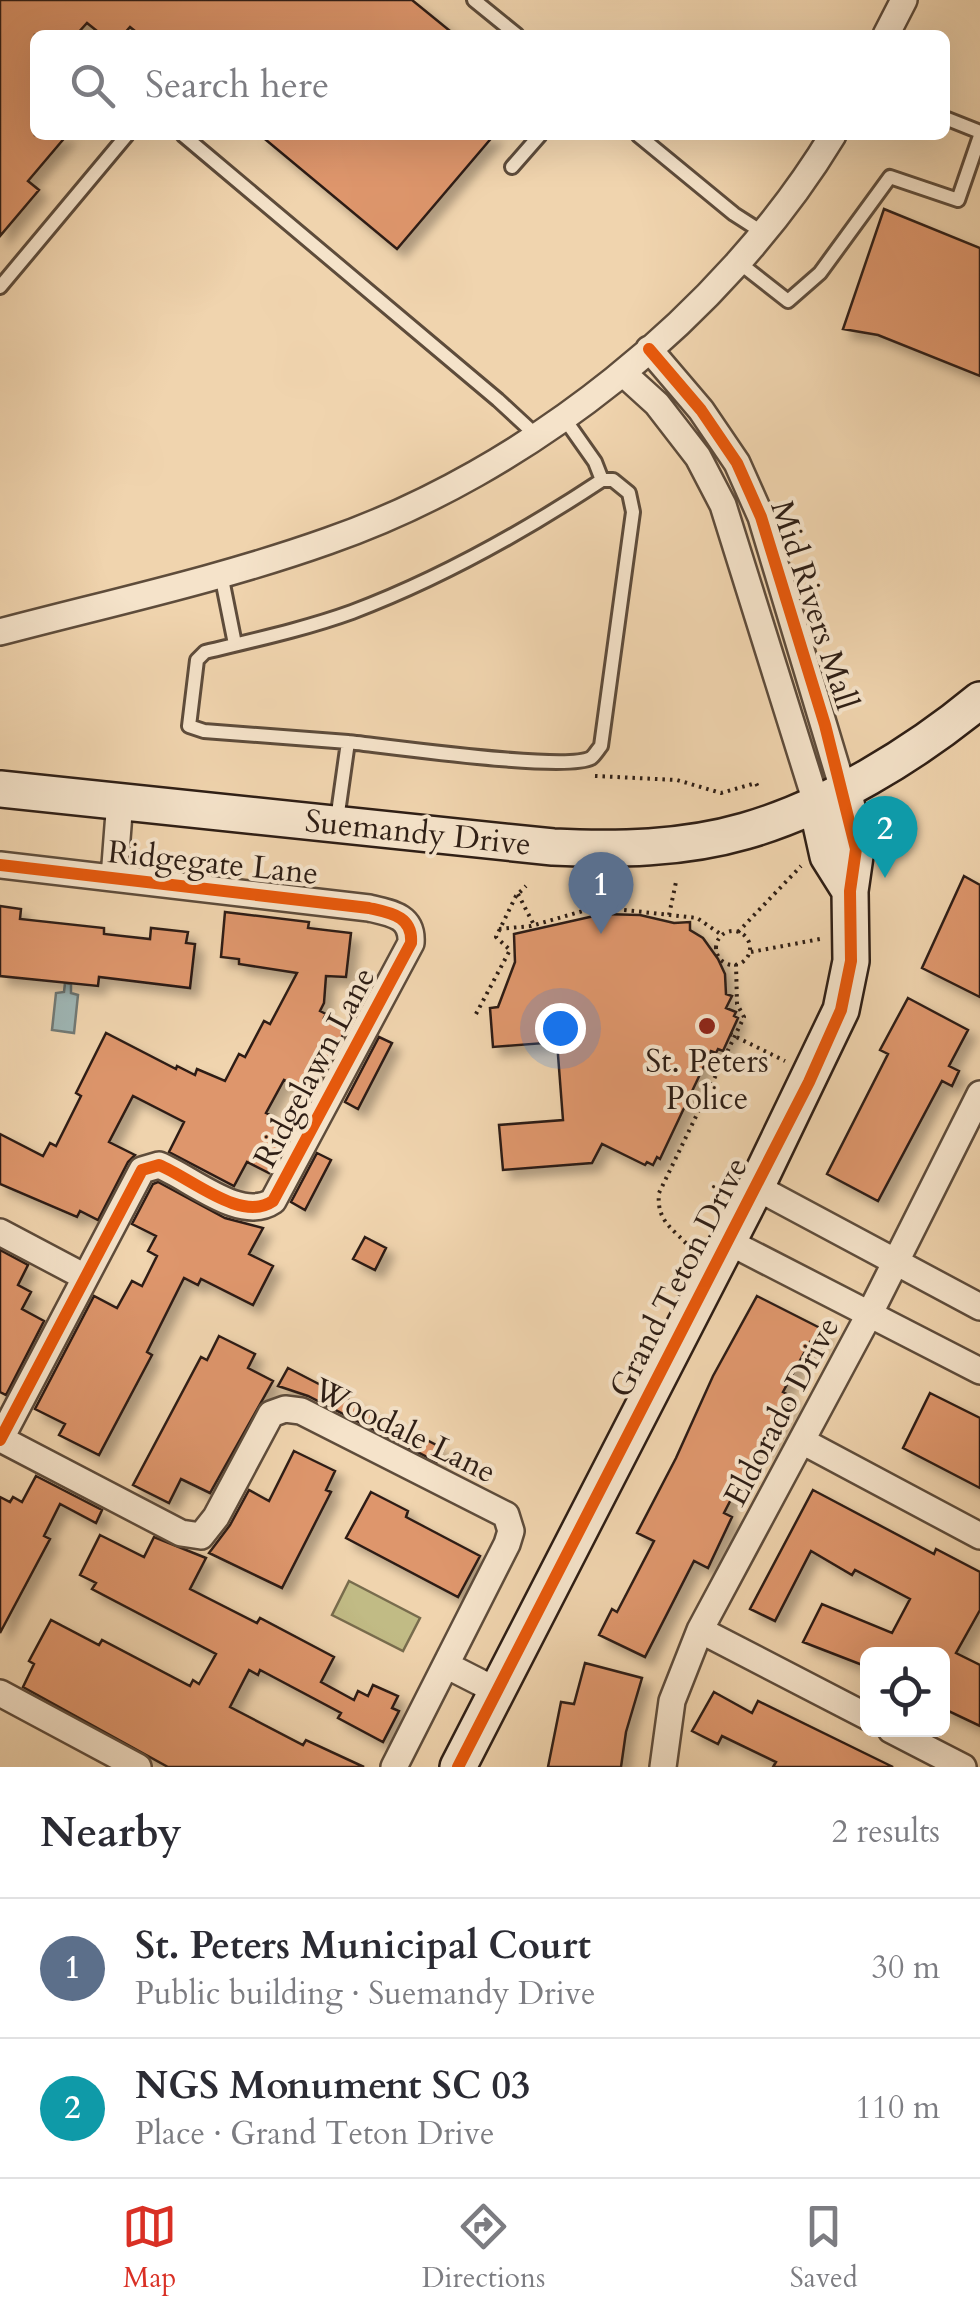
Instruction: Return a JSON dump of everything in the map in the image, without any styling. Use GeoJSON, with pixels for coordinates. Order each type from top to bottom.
{"type":"FeatureCollection","features":[{"type":"Feature","properties":{"kind":"street"},"geometry":{"type":"LineString","coordinates":[[889,30],[904,0]]}},
{"type":"Feature","properties":{"kind":"street"},"geometry":{"type":"LineString","coordinates":[[0,632],[221,574],[329,541],[402,512],[467,478],[564,418],[624,374],[710,292],[798,188],[829,140]]}},
{"type":"Feature","properties":{"kind":"street","name":"Mid Rivers Mall"},"geometry":{"type":"LineString","coordinates":[[649,348],[719,436],[761,517],[830,796]]}},
{"type":"Feature","properties":{"kind":"street","name":"Mid Rivers Mall"},"geometry":{"type":"LineString","coordinates":[[624,374],[657,404],[698,458],[723,505],[830,796]]}},
{"type":"Feature","properties":{"kind":"street","name":"Suemandy Drive"},"geometry":{"type":"LineString","coordinates":[[0,790],[603,849],[745,831],[830,796],[891,765],[980,700]]}},
{"type":"Feature","properties":{"kind":"street","name":"Grand Teton Drive"},"geometry":{"type":"LineString","coordinates":[[458,1767],[756,1187],[841,1010],[852,962],[850,891],[828,856],[830,796]]}},
{"type":"Feature","properties":{"kind":"street","name":"Ridgegate Lane"},"geometry":{"type":"LineString","coordinates":[[114,878],[120,800]]}},
{"type":"Feature","properties":{"kind":"street","name":"Ridgegate Lane"},"geometry":{"type":"LineString","coordinates":[[0,866],[369,908],[389,912],[408,922],[412,930]]}},
{"type":"Feature","properties":{"kind":"street","name":"Ridgelawn Lane"},"geometry":{"type":"LineString","coordinates":[[0,1440],[133,1183],[150,1166],[172,1170],[238,1206],[264,1207],[273,1201],[412,943],[412,930]]}},
{"type":"Feature","properties":{"kind":"street","name":"Eldorado Drive"},"geometry":{"type":"LineString","coordinates":[[663,1767],[672,1701],[700,1630],[870,1313],[980,1094]]}},
{"type":"Feature","properties":{"kind":"street"},"geometry":{"type":"LineString","coordinates":[[756,1187],[980,1306]]}},
{"type":"Feature","properties":{"kind":"street"},"geometry":{"type":"LineString","coordinates":[[0,1232],[85,1277]]}},
{"type":"Feature","properties":{"kind":"street"},"geometry":{"type":"LineString","coordinates":[[728,1240],[980,1370]]}},
{"type":"Feature","properties":{"kind":"street","name":"Woodale Lane"},"geometry":{"type":"LineString","coordinates":[[0,1440],[181,1532],[201,1536],[272,1414],[285,1409],[301,1411],[506,1515],[510,1522],[507,1544],[446,1665]]}},
{"type":"Feature","properties":{"kind":"street"},"geometry":{"type":"LineString","coordinates":[[802,1441],[980,1536]]}},
{"type":"Feature","properties":{"kind":"street"},"geometry":{"type":"LineString","coordinates":[[700,1630],[860,1713]]}},
{"type":"Feature","properties":{"kind":"street"},"geometry":{"type":"LineString","coordinates":[[394,1767],[446,1665],[497,1690]]}},
{"type":"Feature","properties":{"kind":"street"},"geometry":{"type":"LineString","coordinates":[[0,1693],[138,1767]]}},
{"type":"Feature","properties":{"kind":"street"},"geometry":{"type":"LineString","coordinates":[[905,1737],[963,1767]]}},
{"type":"Feature","properties":{"kind":"lane"},"geometry":{"type":"LineString","coordinates":[[474,0],[511,30]]}},
{"type":"Feature","properties":{"kind":"lane"},"geometry":{"type":"LineString","coordinates":[[736,261],[788,301],[820,273],[890,177],[958,200],[980,134],[950,120]]}},
{"type":"Feature","properties":{"kind":"lane"},"geometry":{"type":"LineString","coordinates":[[0,288],[123,140]]}},
{"type":"Feature","properties":{"kind":"lane"},"geometry":{"type":"LineString","coordinates":[[189,140],[536,436]]}},
{"type":"Feature","properties":{"kind":"lane"},"geometry":{"type":"LineString","coordinates":[[512,167],[536,140]]}},
{"type":"Feature","properties":{"kind":"lane"},"geometry":{"type":"LineString","coordinates":[[644,140],[734,214],[762,232]]}},
{"type":"Feature","properties":{"kind":"lane"},"geometry":{"type":"LineString","coordinates":[[564,418],[602,480]]}},
{"type":"Feature","properties":{"kind":"lane"},"geometry":{"type":"LineString","coordinates":[[602,480],[612,480],[629,493],[633,512],[601,746],[593,757],[573,762],[534,762],[204,731],[189,726],[197,660],[205,652],[235,644],[351,612],[440,575],[528,530],[602,480]]}},
{"type":"Feature","properties":{"kind":"lane"},"geometry":{"type":"LineString","coordinates":[[221,574],[235,644]]}},
{"type":"Feature","properties":{"kind":"lane"},"geometry":{"type":"LineString","coordinates":[[336,823],[348,742]]}},
{"type":"Feature","properties":{"kind":"path"},"geometry":{"type":"LineString","coordinates":[[500,929],[600,909],[635,909],[697,918],[722,935],[738,932],[801,866]]}},
{"type":"Feature","properties":{"kind":"path"},"geometry":{"type":"LineString","coordinates":[[669,915],[676,882]]}},
{"type":"Feature","properties":{"kind":"path"},"geometry":{"type":"LineString","coordinates":[[476,1014],[510,950],[496,940],[500,929],[526,886]]}},
{"type":"Feature","properties":{"kind":"path"},"geometry":{"type":"LineString","coordinates":[[600,888],[601,917]]}},
{"type":"Feature","properties":{"kind":"path"},"geometry":{"type":"LineString","coordinates":[[518,894],[534,925]]}},
{"type":"Feature","properties":{"kind":"path"},"geometry":{"type":"LineString","coordinates":[[738,932],[748,942],[749,953]]}},
{"type":"Feature","properties":{"kind":"path"},"geometry":{"type":"LineString","coordinates":[[722,935],[717,953],[724,962],[736,964],[749,953],[825,938]]}},
{"type":"Feature","properties":{"kind":"path"},"geometry":{"type":"LineString","coordinates":[[692,1253],[690,1246],[665,1224],[659,1213],[659,1193],[744,1017],[736,1004],[736,964]]}},
{"type":"Feature","properties":{"kind":"path"},"geometry":{"type":"LineString","coordinates":[[732,1035],[789,1063]]}},
{"type":"Feature","properties":{"kind":"shaded area"},"geometry":{"type":"Polygon","coordinates":[[[349,1581],[420,1618],[403,1651],[332,1615],[349,1581]]]}},
{"type":"Feature","properties":{"kind":"water"},"geometry":{"type":"Polygon","coordinates":[[[65,983],[71,984],[71,993],[78,995],[74,1033],[52,1030],[56,993],[64,992],[65,983]]]}},
{"type":"Feature","properties":{"kind":"building"},"geometry":{"type":"Polygon","coordinates":[[[0,0],[412,0],[449,30],[96,30],[87,23],[81,30],[30,30],[30,140],[63,140],[28,181],[39,190],[0,236],[0,0]]]}},
{"type":"Feature","properties":{"kind":"building"},"geometry":{"type":"Polygon","coordinates":[[[266,140],[490,140],[397,249],[266,140]]]}},
{"type":"Feature","properties":{"kind":"building"},"geometry":{"type":"Polygon","coordinates":[[[884,209],[980,248],[980,376],[878,335],[843,329],[884,209]]]}},
{"type":"Feature","properties":{"kind":"building"},"geometry":{"type":"Polygon","coordinates":[[[964,876],[980,885],[980,997],[922,968],[964,876]]]}},
{"type":"Feature","properties":{"kind":"building"},"geometry":{"type":"Polygon","coordinates":[[[0,906],[21,909],[20,919],[104,928],[104,934],[150,939],[151,928],[188,932],[186,943],[195,944],[190,988],[99,977],[98,986],[0,976],[0,906]]]}},
{"type":"Feature","properties":{"kind":"building"},"geometry":{"type":"Polygon","coordinates":[[[225,912],[309,922],[308,928],[351,933],[346,977],[326,976],[320,1011],[326,1014],[324,1018],[346,1029],[312,1094],[284,1080],[266,1113],[272,1116],[269,1122],[286,1131],[284,1136],[288,1138],[269,1173],[247,1162],[234,1186],[169,1152],[184,1122],[133,1096],[109,1142],[135,1155],[98,1220],[80,1211],[77,1217],[0,1184],[0,1134],[43,1156],[50,1143],[56,1146],[81,1096],[76,1093],[106,1033],[176,1069],[177,1066],[195,1075],[197,1069],[225,1081],[239,1054],[245,1057],[264,1021],[270,1024],[297,973],[239,964],[239,959],[221,957],[225,912]]]}},
{"type":"Feature","properties":{"kind":"building"},"geometry":{"type":"Polygon","coordinates":[[[603,914],[690,922],[690,930],[703,938],[718,959],[725,974],[726,994],[732,996],[726,1008],[736,1012],[734,1016],[738,1018],[723,1051],[711,1051],[660,1159],[657,1157],[653,1165],[645,1165],[602,1144],[592,1163],[503,1170],[499,1125],[563,1120],[557,1042],[493,1047],[490,1008],[498,1007],[515,962],[514,934],[603,914]]]}},
{"type":"Feature","properties":{"kind":"building"},"geometry":{"type":"Polygon","coordinates":[[[908,998],[968,1030],[949,1066],[959,1071],[952,1086],[942,1081],[878,1201],[827,1174],[888,1054],[880,1050],[908,998]]]}},
{"type":"Feature","properties":{"kind":"building"},"geometry":{"type":"Polygon","coordinates":[[[379,1037],[392,1043],[358,1109],[345,1102],[379,1037]]]}},
{"type":"Feature","properties":{"kind":"building"},"geometry":{"type":"Polygon","coordinates":[[[317,1153],[331,1160],[305,1210],[291,1202],[317,1153]]]}},
{"type":"Feature","properties":{"kind":"building"},"geometry":{"type":"Polygon","coordinates":[[[158,1182],[225,1218],[263,1228],[249,1254],[273,1266],[253,1305],[201,1279],[198,1285],[184,1278],[147,1352],[152,1355],[99,1455],[59,1435],[65,1424],[35,1409],[94,1296],[117,1308],[132,1281],[142,1286],[157,1256],[148,1251],[156,1236],[132,1224],[153,1184],[158,1182]]]}},
{"type":"Feature","properties":{"kind":"building"},"geometry":{"type":"Polygon","coordinates":[[[365,1237],[386,1248],[375,1270],[353,1259],[365,1237]]]}},
{"type":"Feature","properties":{"kind":"building"},"geometry":{"type":"Polygon","coordinates":[[[0,1250],[28,1265],[18,1285],[31,1292],[22,1309],[44,1321],[6,1395],[0,1392],[0,1250]]]}},
{"type":"Feature","properties":{"kind":"building"},"geometry":{"type":"Polygon","coordinates":[[[757,1296],[824,1330],[817,1346],[810,1342],[783,1392],[792,1397],[763,1450],[758,1447],[724,1513],[732,1517],[708,1568],[694,1561],[645,1657],[599,1635],[612,1609],[617,1612],[654,1541],[637,1533],[713,1376],[757,1296]]]}},
{"type":"Feature","properties":{"kind":"building"},"geometry":{"type":"Polygon","coordinates":[[[219,1336],[255,1354],[248,1368],[273,1381],[210,1493],[181,1479],[169,1503],[133,1485],[201,1357],[207,1360],[219,1336]]]}},
{"type":"Feature","properties":{"kind":"building"},"geometry":{"type":"Polygon","coordinates":[[[288,1368],[444,1449],[437,1462],[308,1396],[278,1386],[288,1368]]]}},
{"type":"Feature","properties":{"kind":"building"},"geometry":{"type":"Polygon","coordinates":[[[930,1393],[980,1418],[980,1488],[903,1448],[930,1393]]]}},
{"type":"Feature","properties":{"kind":"building"},"geometry":{"type":"Polygon","coordinates":[[[294,1451],[335,1471],[326,1490],[331,1492],[282,1588],[209,1553],[249,1490],[269,1501],[294,1451]]]}},
{"type":"Feature","properties":{"kind":"building"},"geometry":{"type":"Polygon","coordinates":[[[36,1476],[102,1510],[96,1523],[60,1504],[44,1536],[50,1539],[0,1633],[0,1497],[22,1502],[36,1476]]]}},
{"type":"Feature","properties":{"kind":"building"},"geometry":{"type":"Polygon","coordinates":[[[813,1490],[934,1554],[936,1549],[980,1572],[980,1610],[956,1653],[980,1665],[980,1726],[950,1712],[950,1647],[860,1647],[860,1664],[803,1642],[822,1604],[892,1633],[910,1599],[855,1570],[852,1575],[811,1551],[775,1621],[750,1609],[813,1490]]]}},
{"type":"Feature","properties":{"kind":"building"},"geometry":{"type":"Polygon","coordinates":[[[371,1492],[408,1511],[406,1517],[480,1556],[458,1597],[346,1538],[371,1492]]]}},
{"type":"Feature","properties":{"kind":"building"},"geometry":{"type":"Polygon","coordinates":[[[100,1535],[144,1557],[154,1537],[206,1558],[190,1589],[257,1623],[260,1618],[334,1657],[321,1682],[354,1700],[358,1691],[368,1696],[373,1685],[398,1696],[392,1708],[399,1711],[383,1742],[338,1718],[341,1713],[260,1670],[258,1675],[249,1670],[230,1707],[303,1745],[306,1740],[364,1767],[168,1767],[23,1687],[34,1664],[29,1661],[51,1620],[99,1645],[102,1640],[190,1686],[193,1680],[199,1684],[216,1654],[92,1589],[96,1583],[80,1575],[100,1535]]]}},
{"type":"Feature","properties":{"kind":"building"},"geometry":{"type":"Polygon","coordinates":[[[585,1663],[642,1678],[626,1732],[621,1767],[548,1767],[561,1702],[574,1704],[585,1663]]]}},
{"type":"Feature","properties":{"kind":"building"},"geometry":{"type":"Polygon","coordinates":[[[714,1692],[752,1713],[758,1701],[893,1767],[773,1767],[776,1762],[722,1736],[718,1744],[692,1731],[714,1692]]]}},
{"type":"Feature","properties":{"kind":"cycle path"},"geometry":{"type":"LineString","coordinates":[[458,1767],[809,1082],[841,1010],[851,961],[850,891],[856,849],[825,725],[761,517],[737,463],[701,410],[649,349]]}},
{"type":"Feature","properties":{"kind":"cycle path"},"geometry":{"type":"LineString","coordinates":[[0,865],[369,908],[404,921],[411,934],[411,943],[273,1201],[260,1206],[231,1203],[159,1165],[142,1170],[0,1440]]}},
{"type":"Feature","properties":{"kind":"place","name":"NGS Monument SC 03"},"geometry":{"type":"Point","coordinates":[885,878]}},
{"type":"Feature","properties":{"kind":"place","name":"St. Peters Municipal Court"},"geometry":{"type":"Point","coordinates":[601,934]}},
{"type":"Feature","properties":{"kind":"place","name":"St. Peters Police"},"geometry":{"type":"Point","coordinates":[707,1026]}}]}
